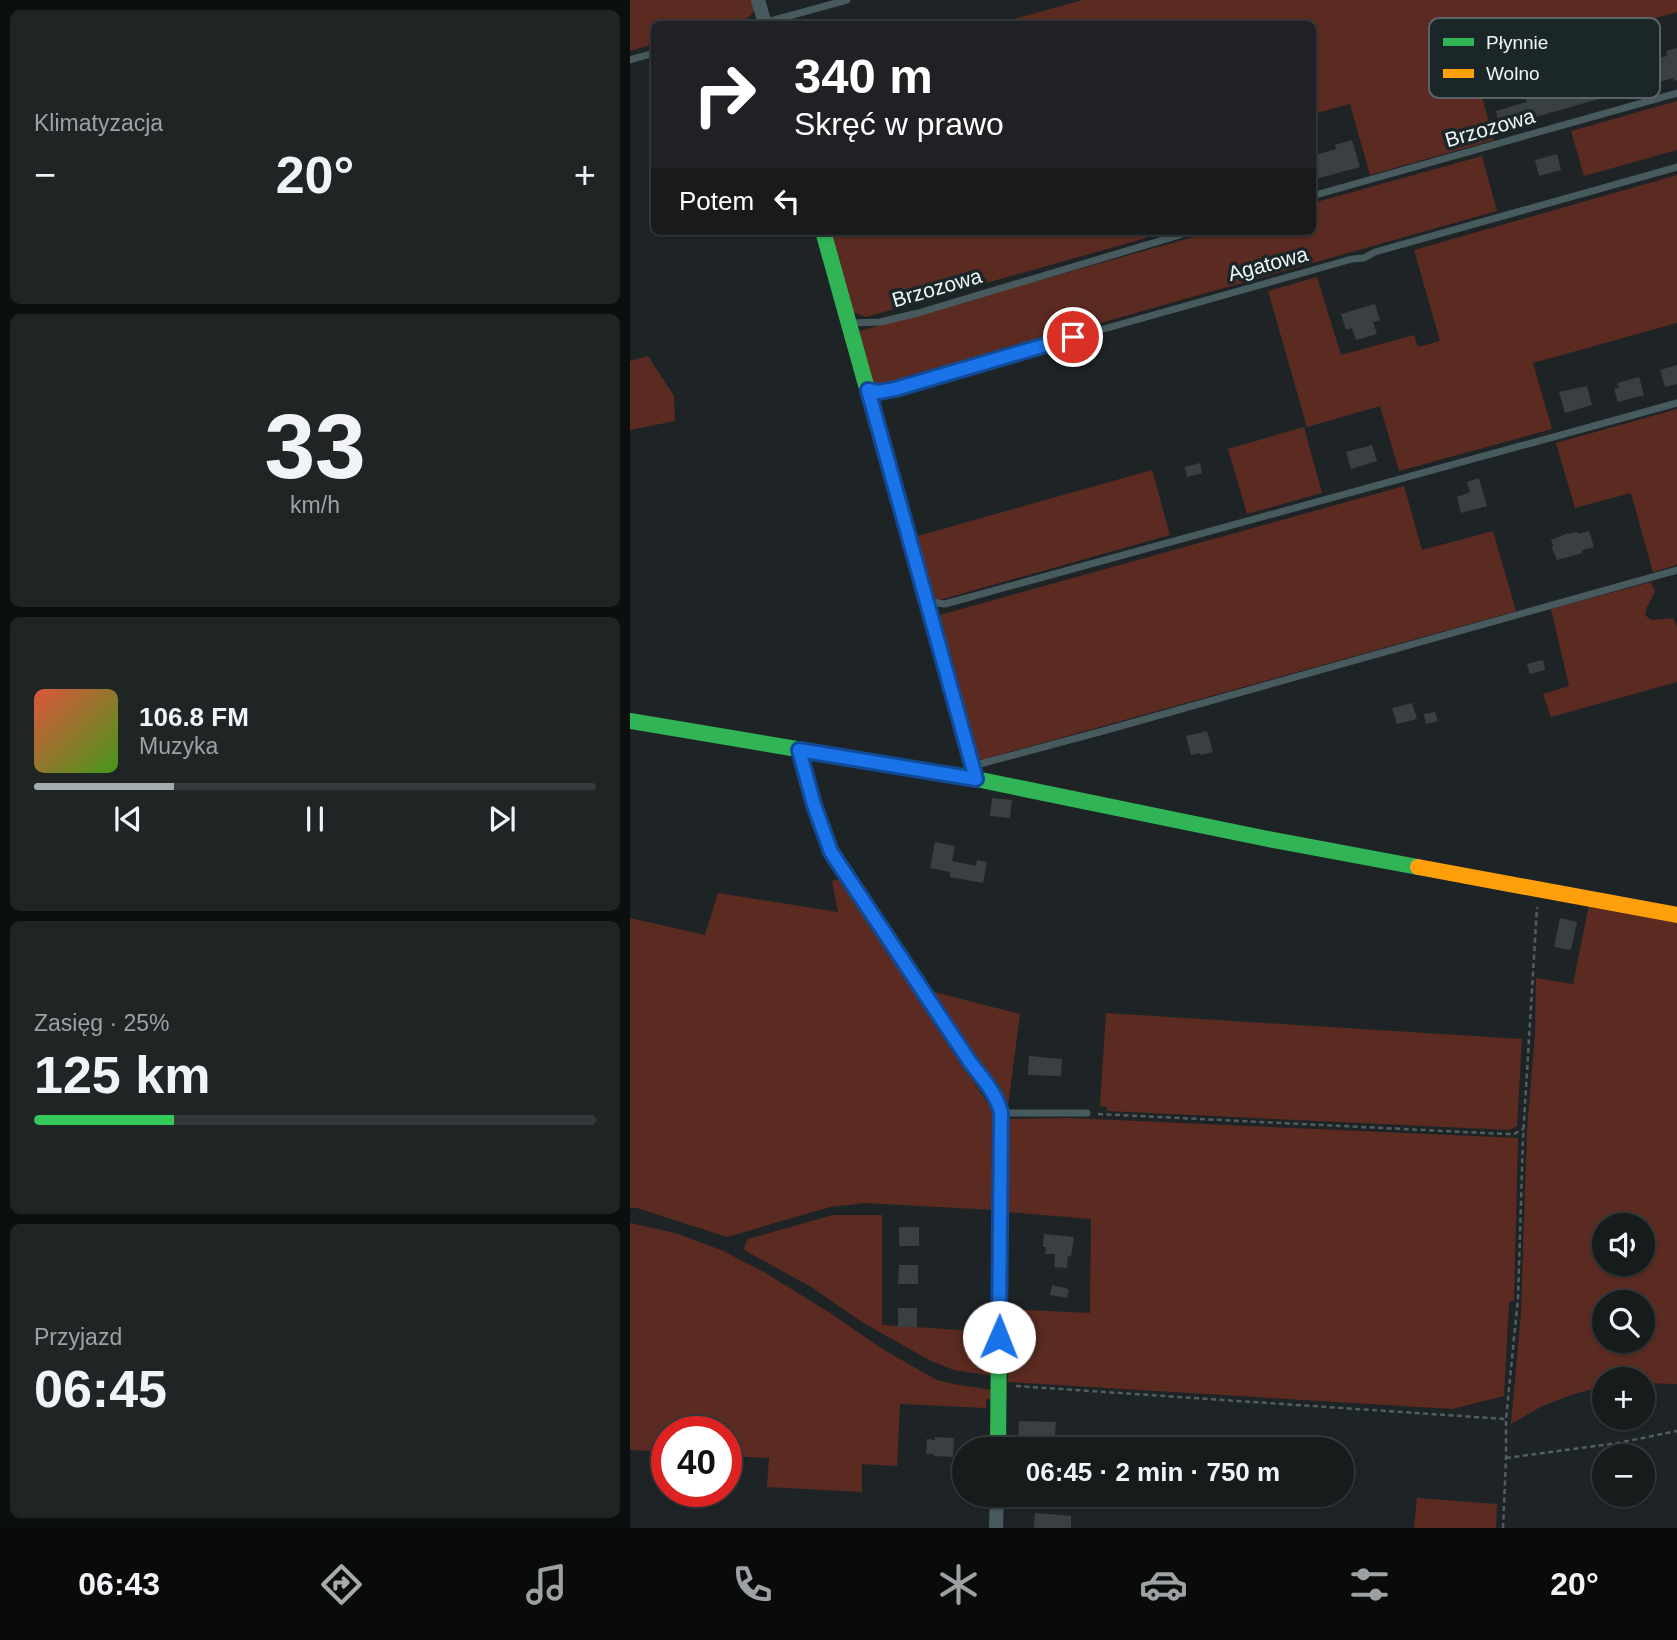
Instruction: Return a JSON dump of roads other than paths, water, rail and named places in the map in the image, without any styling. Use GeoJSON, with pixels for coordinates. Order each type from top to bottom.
{"type":"FeatureCollection","features":[{"type":"Feature","properties":{"kind":"street"},"geometry":{"type":"LineString","coordinates":[[758,0],[762,21]]}},
{"type":"Feature","properties":{"kind":"street"},"geometry":{"type":"LineString","coordinates":[[823,235],[974,772]]}},
{"type":"Feature","properties":{"kind":"street"},"geometry":{"type":"LineString","coordinates":[[630,721],[799,750],[974,772],[1268,839],[1677,915]]}},
{"type":"Feature","properties":{"kind":"street"},"geometry":{"type":"LineString","coordinates":[[799,750],[814,805],[831,852],[994,1094],[1001,1113],[998,1437]]}},
{"type":"Feature","properties":{"kind":"street"},"geometry":{"type":"LineString","coordinates":[[996,1528],[997,1507]]}},
{"type":"Feature","properties":{"kind":"lane"},"geometry":{"type":"LineString","coordinates":[[774,21],[847,0]]}},
{"type":"Feature","properties":{"kind":"lane"},"geometry":{"type":"LineString","coordinates":[[630,60],[651,54]]}},
{"type":"Feature","properties":{"kind":"lane","name":"Brzozowa"},"geometry":{"type":"LineString","coordinates":[[1660,98],[1677,93]]}},
{"type":"Feature","properties":{"kind":"lane","name":"Brzozowa"},"geometry":{"type":"LineString","coordinates":[[1316,195],[1659,98]]}},
{"type":"Feature","properties":{"kind":"lane","name":"Agatowa"},"geometry":{"type":"LineString","coordinates":[[868,390],[879,392],[895,389],[1253,285],[1364,258],[1375,252],[1677,167]]}},
{"type":"Feature","properties":{"kind":"lane","name":"Brzozowa"},"geometry":{"type":"LineString","coordinates":[[849,323],[863,324],[918,313],[1180,235]]}},
{"type":"Feature","properties":{"kind":"lane"},"geometry":{"type":"LineString","coordinates":[[927,601],[945,604],[1677,403]]}},
{"type":"Feature","properties":{"kind":"lane"},"geometry":{"type":"LineString","coordinates":[[974,772],[1115,728],[1677,570]]}},
{"type":"Feature","properties":{"kind":"lane"},"geometry":{"type":"LineString","coordinates":[[1001,1113],[1087,1114]]}}]}
